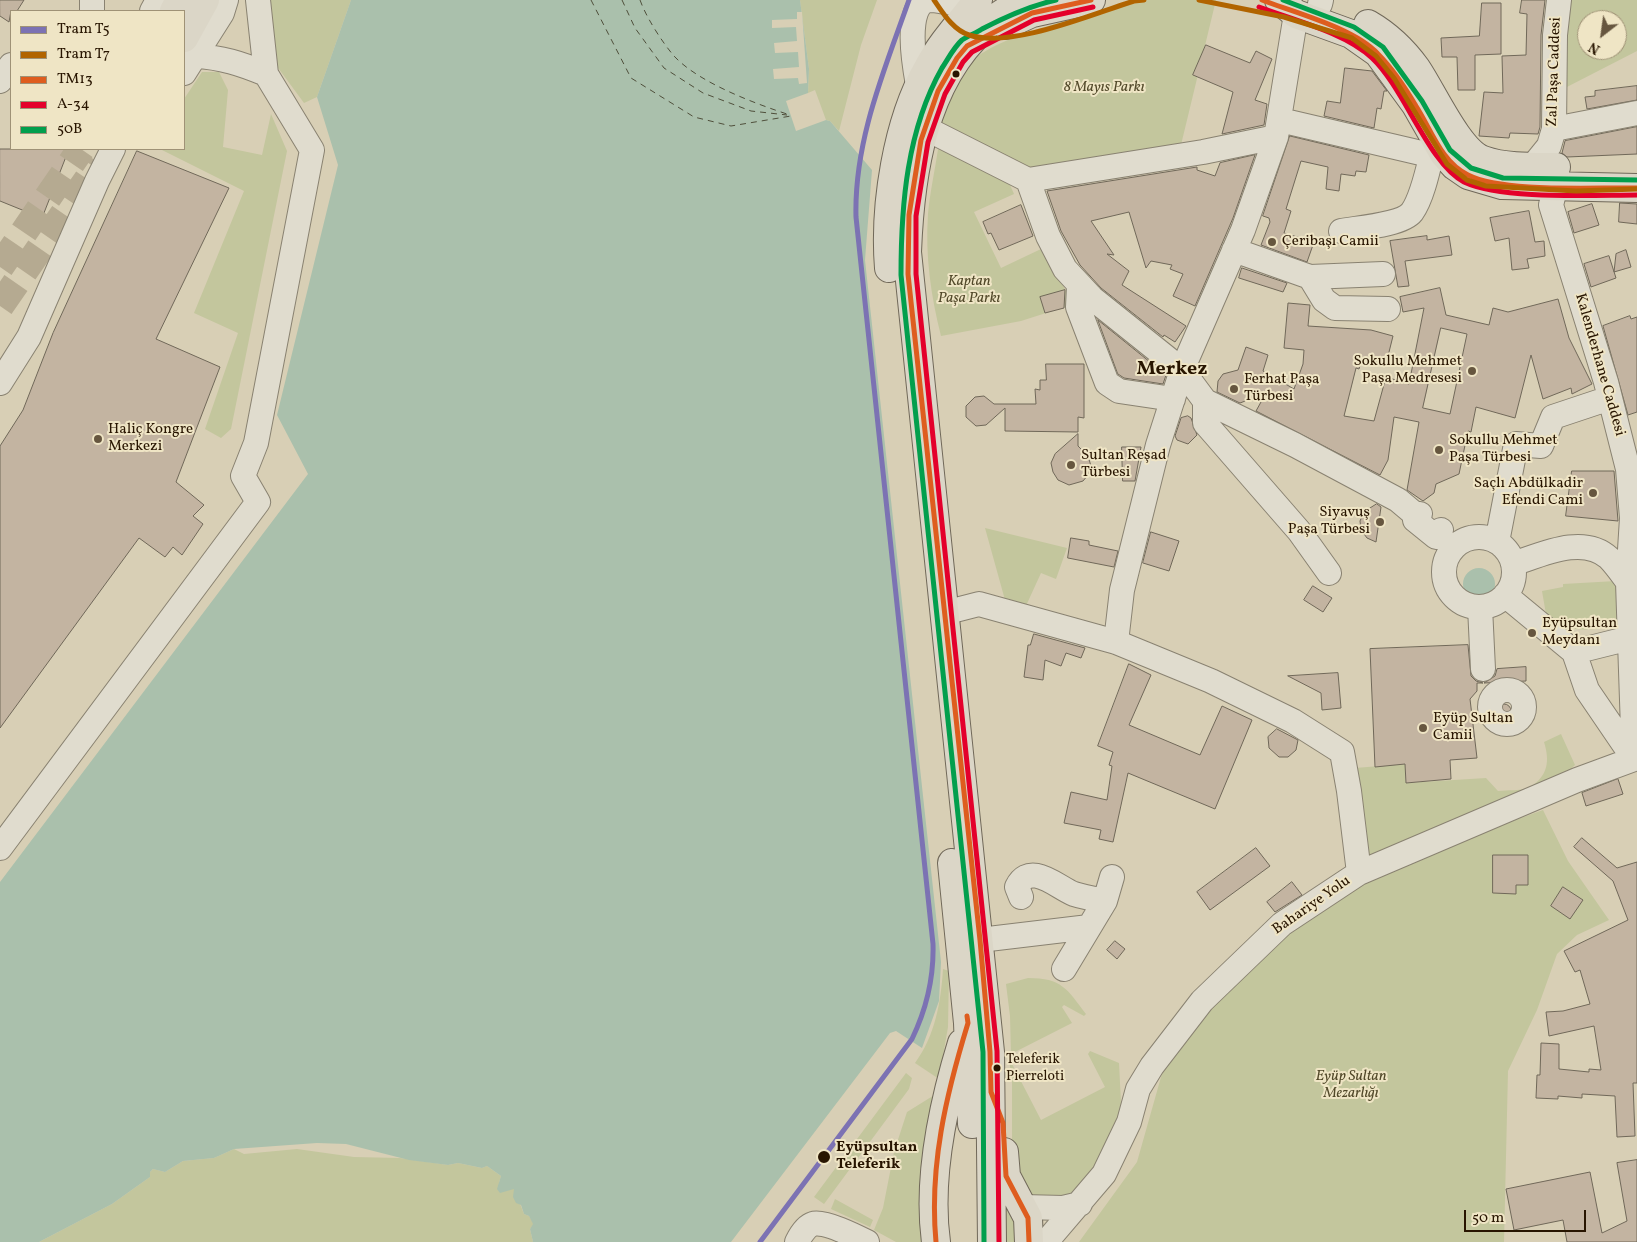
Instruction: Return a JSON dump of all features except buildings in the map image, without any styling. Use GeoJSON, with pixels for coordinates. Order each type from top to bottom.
{"type":"FeatureCollection","features":[{"type":"Feature","properties":{"kind":"main road"},"geometry":{"type":"LineString","coordinates":[[187,56],[205,0]]}},
{"type":"Feature","properties":{"kind":"main road"},"geometry":{"type":"LineString","coordinates":[[973,1242],[972,1106],[968,1023],[888,257],[893,183],[908,112],[918,86],[933,59],[977,0]]}},
{"type":"Feature","properties":{"kind":"main road"},"geometry":{"type":"LineString","coordinates":[[992,1242],[990,1052],[980,940],[907,259],[913,182],[925,128],[938,91],[967,46],[985,26],[1025,0]]}},
{"type":"Feature","properties":{"kind":"main road"},"geometry":{"type":"LineString","coordinates":[[967,46],[1032,13],[1091,0]]}},
{"type":"Feature","properties":{"kind":"main road"},"geometry":{"type":"LineString","coordinates":[[1262,0],[1308,3],[1368,24],[1395,42],[1415,67],[1460,142],[1482,160],[1497,164],[1532,167],[1637,171]]}},
{"type":"Feature","properties":{"kind":"main road"},"geometry":{"type":"LineString","coordinates":[[1308,3],[1378,53],[1416,105],[1438,154],[1455,166],[1483,181],[1502,185],[1637,188]]}},
{"type":"Feature","properties":{"kind":"main road"},"geometry":{"type":"LineString","coordinates":[[936,1242],[933,1218],[943,1122],[968,1023]]}},
{"type":"Feature","properties":{"kind":"main road"},"geometry":{"type":"LineString","coordinates":[[991,1092],[1003,1123],[1006,1176],[1028,1218],[1029,1242]]}},
{"type":"Feature","properties":{"kind":"street"},"geometry":{"type":"LineString","coordinates":[[187,56],[222,13],[226,0]]}},
{"type":"Feature","properties":{"kind":"street"},"geometry":{"type":"LineString","coordinates":[[0,848],[258,502],[242,476],[256,443],[312,150],[266,74],[258,0]]}},
{"type":"Feature","properties":{"kind":"street"},"geometry":{"type":"LineString","coordinates":[[918,86],[914,64],[912,29],[920,5],[928,0],[958,3],[977,0]]}},
{"type":"Feature","properties":{"kind":"street","name":"Zal Paşa Caddesi"},"geometry":{"type":"LineString","coordinates":[[1532,167],[1548,146],[1554,129],[1555,35],[1559,0]]}},
{"type":"Feature","properties":{"kind":"street"},"geometry":{"type":"LineString","coordinates":[[1116,642],[1122,590],[1158,445],[1182,370],[1234,250],[1278,129],[1308,3]]}},
{"type":"Feature","properties":{"kind":"street"},"geometry":{"type":"LineString","coordinates":[[187,56],[217,57],[236,61],[266,74]]}},
{"type":"Feature","properties":{"kind":"street"},"geometry":{"type":"LineString","coordinates":[[0,81],[10,66]]}},
{"type":"Feature","properties":{"kind":"street"},"geometry":{"type":"LineString","coordinates":[[1554,129],[1637,113]]}},
{"type":"Feature","properties":{"kind":"street"},"geometry":{"type":"LineString","coordinates":[[925,128],[1028,180],[1202,152],[1278,129],[1438,154],[1426,176],[1411,213],[1398,221],[1341,231]]}},
{"type":"Feature","properties":{"kind":"street"},"geometry":{"type":"LineString","coordinates":[[0,383],[29,337],[96,181],[112,150]]}},
{"type":"Feature","properties":{"kind":"street"},"geometry":{"type":"LineString","coordinates":[[1028,180],[1048,236],[1065,269],[1079,286],[1182,370],[1205,401],[1398,500],[1436,536],[1444,537],[1464,540],[1475,537],[1486,538],[1497,542],[1506,549],[1513,564],[1513,580],[1504,595],[1491,604],[1480,607],[1468,605],[1458,599],[1448,585],[1445,568],[1448,557],[1444,537]]}},
{"type":"Feature","properties":{"kind":"street","name":"Kalenderhane Caddesi"},"geometry":{"type":"LineString","coordinates":[[1556,186],[1551,205],[1610,398],[1628,469],[1632,494],[1634,536],[1628,582],[1632,630],[1635,762]]}},
{"type":"Feature","properties":{"kind":"street"},"geometry":{"type":"LineString","coordinates":[[1234,250],[1310,277],[1383,274]]}},
{"type":"Feature","properties":{"kind":"street"},"geometry":{"type":"LineString","coordinates":[[1310,277],[1324,300],[1335,308],[1388,309]]}},
{"type":"Feature","properties":{"kind":"street"},"geometry":{"type":"LineString","coordinates":[[1079,286],[1078,307],[1107,383],[1119,391],[1173,399]]}},
{"type":"Feature","properties":{"kind":"street"},"geometry":{"type":"LineString","coordinates":[[1497,542],[1516,444],[1541,446],[1553,417],[1610,398]]}},
{"type":"Feature","properties":{"kind":"street"},"geometry":{"type":"LineString","coordinates":[[1205,401],[1205,423],[1299,531],[1330,573]]}},
{"type":"Feature","properties":{"kind":"street"},"geometry":{"type":"LineString","coordinates":[[1513,564],[1549,552],[1578,546],[1594,548],[1608,558],[1628,582]]}},
{"type":"Feature","properties":{"kind":"street"},"geometry":{"type":"LineString","coordinates":[[1504,595],[1574,652],[1587,690],[1635,762]]}},
{"type":"Feature","properties":{"kind":"street"},"geometry":{"type":"LineString","coordinates":[[944,613],[979,604],[1116,642],[1212,681],[1293,721],[1342,752],[1359,873]]}},
{"type":"Feature","properties":{"kind":"street"},"geometry":{"type":"LineString","coordinates":[[1480,607],[1486,684]]}},
{"type":"Feature","properties":{"kind":"street"},"geometry":{"type":"LineString","coordinates":[[1574,652],[1632,630]]}},
{"type":"Feature","properties":{"kind":"street","name":"Bahariye Yolu"},"geometry":{"type":"LineString","coordinates":[[1080,1204],[1104,1174],[1129,1122],[1138,1089],[1152,1066],[1202,1001],[1282,924],[1359,873],[1577,780],[1635,762]]}},
{"type":"Feature","properties":{"kind":"street"},"geometry":{"type":"LineString","coordinates":[[1021,897],[1017,887],[1020,881],[1030,876],[1048,878],[1074,894],[1105,901]]}},
{"type":"Feature","properties":{"kind":"street"},"geometry":{"type":"LineString","coordinates":[[1064,968],[1105,901],[1112,877]]}},
{"type":"Feature","properties":{"kind":"street"},"geometry":{"type":"LineString","coordinates":[[980,940],[1089,927]]}},
{"type":"Feature","properties":{"kind":"street"},"geometry":{"type":"LineString","coordinates":[[1023,1207],[1063,1208],[1080,1204]]}},
{"type":"Feature","properties":{"kind":"street"},"geometry":{"type":"LineString","coordinates":[[1046,1242],[1080,1204]]}},
{"type":"Feature","properties":{"kind":"street"},"geometry":{"type":"LineString","coordinates":[[1058,1242],[1080,1204]]}},
{"type":"Feature","properties":{"kind":"street"},"geometry":{"type":"LineString","coordinates":[[797,1242],[811,1225],[817,1223],[867,1242]]}},
{"type":"Feature","properties":{"kind":"green space"},"geometry":{"type":"Polygon","coordinates":[[[268,0],[351,0],[317,97],[304,103],[276,65],[268,0]]]}},
{"type":"Feature","properties":{"kind":"green space"},"geometry":{"type":"Polygon","coordinates":[[[800,0],[877,0],[861,45],[839,131],[830,121],[826,120],[815,90],[808,93],[809,69],[800,0]]]}},
{"type":"Feature","properties":{"kind":"green space","name":"8 Mayıs Parkı"},"geometry":{"type":"Polygon","coordinates":[[[1148,0],[1216,0],[1180,149],[1026,183],[937,130],[965,71],[982,53],[1001,43],[1053,24],[1148,0]]]}},
{"type":"Feature","properties":{"kind":"green space"},"geometry":{"type":"Polygon","coordinates":[[[1567,0],[1637,0],[1637,51],[1627,56],[1627,10],[1577,10],[1577,60],[1619,60],[1563,89],[1567,0]]]}},
{"type":"Feature","properties":{"kind":"green space"},"geometry":{"type":"Polygon","coordinates":[[[202,72],[219,72],[228,90],[223,147],[262,155],[271,114],[287,151],[231,429],[221,438],[205,429],[238,333],[194,313],[244,191],[162,150],[185,150],[185,98],[202,72]]]}},
{"type":"Feature","properties":{"kind":"green space","name":"Kaptan Paşa Parkı"},"geometry":{"type":"Polygon","coordinates":[[[938,149],[970,160],[1007,178],[1014,194],[974,212],[1001,268],[1041,249],[1059,274],[1071,305],[1021,321],[941,336],[934,306],[927,245],[929,206],[938,149]]]}},
{"type":"Feature","properties":{"kind":"green space"},"geometry":{"type":"Polygon","coordinates":[[[985,528],[1067,548],[1056,579],[1041,573],[1025,608],[1005,600],[985,528]]]}},
{"type":"Feature","properties":{"kind":"green space"},"geometry":{"type":"Polygon","coordinates":[[[1616,581],[1618,626],[1598,629],[1574,629],[1547,620],[1542,591],[1563,587],[1563,584],[1616,581]]]}},
{"type":"Feature","properties":{"kind":"green space"},"geometry":{"type":"Polygon","coordinates":[[[1561,734],[1575,765],[1553,786],[1367,861],[1355,768],[1405,764],[1406,783],[1486,778],[1498,791],[1523,789],[1536,783],[1544,773],[1547,756],[1544,742],[1561,734]]]}},
{"type":"Feature","properties":{"kind":"green space","name":"Eyüp Sultan Mezarlığı"},"geometry":{"type":"Polygon","coordinates":[[[1543,810],[1568,861],[1609,920],[1577,935],[1557,954],[1537,1010],[1508,1071],[1504,1242],[1079,1242],[1137,1162],[1163,1070],[1218,996],[1292,924],[1418,855],[1543,810]]]}},
{"type":"Feature","properties":{"kind":"green space"},"geometry":{"type":"Polygon","coordinates":[[[943,969],[949,971],[948,1027],[939,1079],[915,1063],[928,1042],[936,1018],[941,994],[943,969]]]}},
{"type":"Feature","properties":{"kind":"green space"},"geometry":{"type":"Polygon","coordinates":[[[1028,978],[1049,980],[1063,987],[1086,1014],[1084,1016],[1064,1005],[1062,1007],[1072,1023],[1011,1054],[1010,1016],[1006,984],[1028,978]]]}},
{"type":"Feature","properties":{"kind":"green space"},"geometry":{"type":"Polygon","coordinates":[[[1090,1051],[1119,1063],[1122,1123],[1111,1146],[1071,1197],[1040,1199],[1031,1195],[1012,1165],[1012,1083],[1009,1058],[1041,1120],[1105,1087],[1088,1054],[1090,1051]]]}},
{"type":"Feature","properties":{"kind":"green space"},"geometry":{"type":"Polygon","coordinates":[[[906,1073],[912,1078],[909,1089],[824,1204],[814,1197],[906,1073]]]}},
{"type":"Feature","properties":{"kind":"green space"},"geometry":{"type":"Polygon","coordinates":[[[936,1094],[924,1242],[896,1242],[874,1230],[883,1208],[894,1152],[907,1112],[936,1094]]]}},
{"type":"Feature","properties":{"kind":"green space"},"geometry":{"type":"Polygon","coordinates":[[[234,1149],[244,1154],[297,1149],[354,1157],[400,1158],[448,1165],[458,1163],[482,1168],[487,1166],[501,1176],[499,1183],[505,1190],[514,1188],[524,1214],[529,1216],[534,1224],[530,1229],[533,1242],[39,1242],[112,1204],[150,1177],[150,1172],[153,1169],[165,1172],[183,1161],[214,1158],[234,1149]]]}},
{"type":"Feature","properties":{"kind":"green space"},"geometry":{"type":"Polygon","coordinates":[[[835,1199],[873,1220],[870,1227],[831,1209],[835,1199]]]}},
{"type":"Feature","properties":{"kind":"green space"},"geometry":{"type":"Polygon","coordinates":[[[1004,1200],[1016,1217],[1019,1242],[1003,1242],[1004,1200]]]}},
{"type":"Feature","properties":{"kind":"shaded area"},"geometry":{"type":"Polygon","coordinates":[[[351,0],[800,0],[809,69],[808,93],[786,101],[796,131],[826,120],[830,121],[872,170],[865,260],[941,962],[939,1001],[922,1048],[896,1031],[890,1033],[731,1242],[533,1242],[530,1229],[533,1224],[529,1216],[524,1214],[521,1205],[516,1203],[513,1197],[514,1189],[500,1193],[497,1189],[501,1176],[487,1166],[482,1168],[458,1163],[448,1165],[409,1160],[346,1144],[317,1143],[234,1149],[214,1158],[183,1161],[165,1172],[153,1169],[150,1172],[150,1177],[112,1204],[39,1242],[0,1242],[0,882],[308,474],[277,415],[338,165],[317,97],[351,0]]]}},
{"type":"Feature","properties":{"kind":"shaded area"},"geometry":{"type":"Polygon","coordinates":[[[1479,568],[1490,573],[1495,584],[1490,595],[1479,600],[1468,595],[1463,584],[1468,573],[1479,568]]]}},
{"type":"Feature","properties":{"kind":"pier"},"geometry":{"type":"Polygon","coordinates":[[[797,12],[802,12],[807,83],[799,84],[798,78],[774,79],[773,69],[799,67],[798,52],[775,53],[774,43],[797,41],[796,27],[772,28],[772,20],[797,19],[797,12]]]}},
{"type":"Feature","properties":{"kind":"ferry route"},"geometry":{"type":"LineString","coordinates":[[591,0],[631,78],[694,117],[731,126],[791,116]]}},
{"type":"Feature","properties":{"kind":"ferry route"},"geometry":{"type":"LineString","coordinates":[[622,0],[635,28],[664,68],[703,93],[751,111],[787,115]]}},
{"type":"Feature","properties":{"kind":"ferry route"},"geometry":{"type":"LineString","coordinates":[[640,0],[660,37],[674,56],[685,66],[729,92],[790,115]]}},
{"type":"Feature","properties":{"kind":"tunnel"},"geometry":{"type":"LineString","coordinates":[[0,267],[80,150]]}},
{"type":"Feature","properties":{"kind":"tunnel"},"geometry":{"type":"LineString","coordinates":[[0,306],[99,163]]}},
{"type":"Feature","properties":{"kind":"tram line","name":"T5"},"geometry":{"type":"LineString","coordinates":[[760,1242],[912,1039],[926,1004],[931,981],[933,944],[856,217],[860,161],[865,134],[872,107],[909,0]]}},
{"type":"Feature","properties":{"kind":"tram line","name":"T7"},"geometry":{"type":"LineString","coordinates":[[934,0],[949,20],[963,33],[986,38],[1029,34],[1134,1],[1144,0]]}},
{"type":"Feature","properties":{"kind":"tram line","name":"T7"},"geometry":{"type":"LineString","coordinates":[[1199,0],[1284,17],[1352,38],[1376,56],[1394,78],[1447,164],[1467,180],[1486,186],[1576,191],[1637,189]]}},
{"type":"Feature","properties":{"kind":"transit line","name":"50B"},"geometry":{"type":"LineString","coordinates":[[984,1242],[983,1052],[901,275],[902,221],[908,168],[921,117],[930,92],[954,50],[962,40],[1000,20],[1027,8],[1056,0]]}},
{"type":"Feature","properties":{"kind":"transit line","name":"TM13"},"geometry":{"type":"LineString","coordinates":[[1029,1242],[1028,1218],[1006,1176],[1003,1123],[991,1092],[990,1052],[980,940],[908,274],[909,215],[921,140],[938,91],[957,58],[967,46],[1032,13],[1091,0]]}},
{"type":"Feature","properties":{"kind":"transit line","name":"TM13"},"geometry":{"type":"LineString","coordinates":[[1262,0],[1339,29],[1354,36],[1378,54],[1412,99],[1444,154],[1468,175],[1484,181],[1526,187],[1637,188]]}},
{"type":"Feature","properties":{"kind":"transit line","name":"50B"},"geometry":{"type":"LineString","coordinates":[[1283,0],[1354,27],[1383,47],[1422,101],[1450,150],[1471,168],[1503,178],[1637,180]]}},
{"type":"Feature","properties":{"kind":"transit line","name":"A-34"},"geometry":{"type":"LineString","coordinates":[[999,1242],[997,1051],[916,274],[916,216],[928,142],[945,94],[963,62],[972,52],[1034,20],[1093,7]]}},
{"type":"Feature","properties":{"kind":"transit line","name":"A-34"},"geometry":{"type":"LineString","coordinates":[[1259,7],[1334,34],[1361,49],[1372,58],[1384,71],[1439,159],[1464,182],[1480,188],[1524,194],[1573,196],[1637,195]]}},
{"type":"Feature","properties":{"kind":"transit line","name":"TM13"},"geometry":{"type":"LineString","coordinates":[[936,1242],[934,1214],[937,1158],[946,1104],[968,1023],[967,1016]]}},
{"type":"Feature","properties":{"kind":"place","name":"Çeribaşı Camii"},"geometry":{"type":"Point","coordinates":[1272,242]}},
{"type":"Feature","properties":{"kind":"place","name":"Sokullu Mehmet Paşa Medresesi"},"geometry":{"type":"Point","coordinates":[1472,371]}},
{"type":"Feature","properties":{"kind":"place","name":"Ferhat Paşa Türbesi"},"geometry":{"type":"Point","coordinates":[1234,389]}},
{"type":"Feature","properties":{"kind":"place","name":"Haliç Kongre Merkezi"},"geometry":{"type":"Point","coordinates":[98,439]}},
{"type":"Feature","properties":{"kind":"place","name":"Sokullu Mehmet Paşa Türbesi"},"geometry":{"type":"Point","coordinates":[1439,450]}},
{"type":"Feature","properties":{"kind":"place","name":"Sultan Reşad Türbesi"},"geometry":{"type":"Point","coordinates":[1071,465]}},
{"type":"Feature","properties":{"kind":"place","name":"Saçlı Abdülkadir Efendi Cami"},"geometry":{"type":"Point","coordinates":[1593,493]}},
{"type":"Feature","properties":{"kind":"place","name":"Siyavuş Paşa Türbesi"},"geometry":{"type":"Point","coordinates":[1380,522]}},
{"type":"Feature","properties":{"kind":"place","name":"Eyüpsultan Meydanı"},"geometry":{"type":"Point","coordinates":[1532,633]}},
{"type":"Feature","properties":{"kind":"place","name":"Eyüp Sultan Camii"},"geometry":{"type":"Point","coordinates":[1423,728]}},
{"type":"Feature","properties":{"kind":"place","name":"Teleferik Pierreloti"},"geometry":{"type":"Point","coordinates":[997,1068]}},
{"type":"Feature","properties":{"kind":"place","name":"Eyüpsultan Teleferik"},"geometry":{"type":"Point","coordinates":[824,1157]}},
{"type":"Feature","properties":{"kind":"district","name":"Merkez"},"geometry":{"type":"Point","coordinates":[1172,370]}}]}
